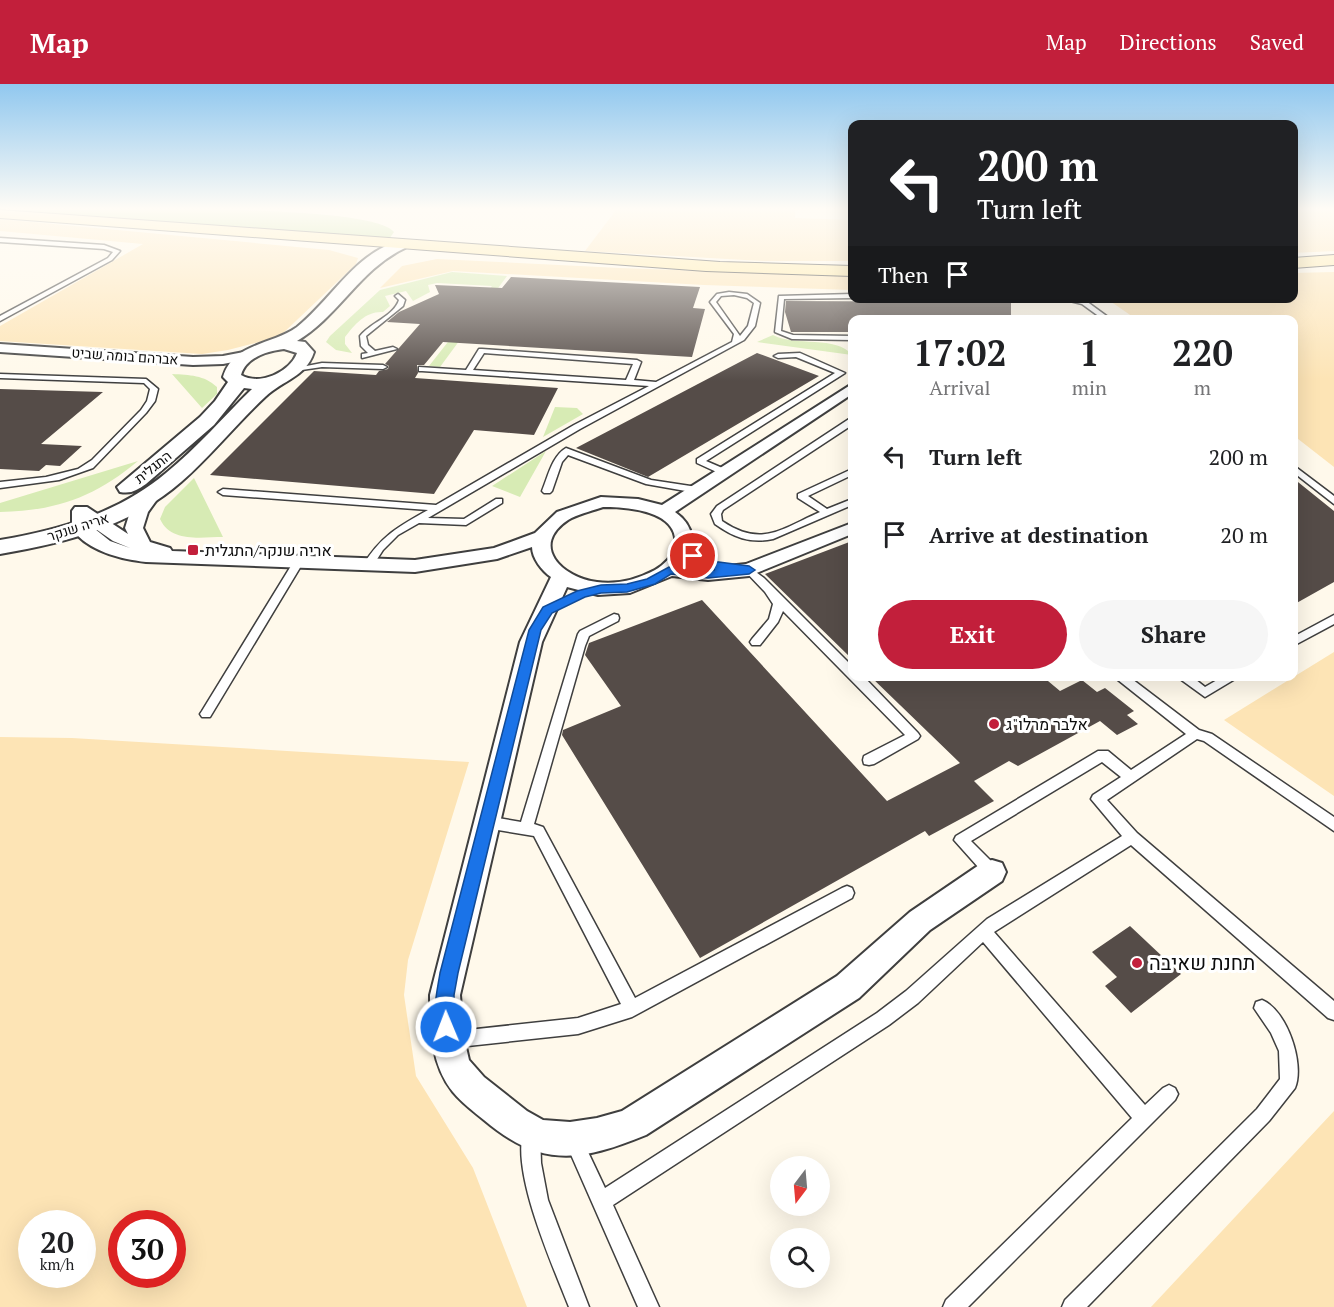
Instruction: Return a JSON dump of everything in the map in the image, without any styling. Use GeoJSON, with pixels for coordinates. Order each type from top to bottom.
{"type":"FeatureCollection","features":[{"type":"Feature","properties":{"kind":"main road"},"geometry":{"type":"LineString","coordinates":[[729,267],[848,271]]}},
{"type":"Feature","properties":{"kind":"street"},"geometry":{"type":"LineString","coordinates":[[249,355],[277,345],[306,327],[367,267]]}},
{"type":"Feature","properties":{"kind":"street"},"geometry":{"type":"LineString","coordinates":[[371,283],[386,268]]}},
{"type":"Feature","properties":{"kind":"street"},"geometry":{"type":"LineString","coordinates":[[314,355],[316,335],[357,297]]}},
{"type":"Feature","properties":{"kind":"street"},"geometry":{"type":"LineString","coordinates":[[277,345],[293,345],[314,355]]}},
{"type":"Feature","properties":{"kind":"street","name":"אברהם בומה שביט"},"geometry":{"type":"LineString","coordinates":[[0,348],[194,361],[223,360],[249,355]]}},
{"type":"Feature","properties":{"kind":"street","name":"אברהם בומה שביט"},"geometry":{"type":"LineString","coordinates":[[0,355],[189,369],[223,373],[234,379]]}},
{"type":"Feature","properties":{"kind":"street","name":"התגלית"},"geometry":{"type":"LineString","coordinates":[[45,522],[86,520],[119,492],[148,473],[222,406],[233,393],[235,367],[249,355]]}},
{"type":"Feature","properties":{"kind":"street"},"geometry":{"type":"LineString","coordinates":[[234,379],[254,383],[272,381],[295,369],[304,360],[314,355]]}},
{"type":"Feature","properties":{"kind":"street","name":"התגלית"},"geometry":{"type":"LineString","coordinates":[[152,494],[181,471],[239,411],[272,381]]}},
{"type":"Feature","properties":{"kind":"street"},"geometry":{"type":"LineString","coordinates":[[662,513],[848,391]]}},
{"type":"Feature","properties":{"kind":"street"},"geometry":{"type":"LineString","coordinates":[[143,546],[134,528],[139,512],[152,494]]}},
{"type":"Feature","properties":{"kind":"street","name":"אריה שנקר"},"geometry":{"type":"LineString","coordinates":[[0,547],[86,520],[152,494]]}},
{"type":"Feature","properties":{"kind":"street"},"geometry":{"type":"LineString","coordinates":[[601,589],[579,585],[560,578],[542,559],[540,548],[542,537],[550,525],[563,514],[601,502],[641,504],[662,513],[672,519],[681,530],[684,542],[693,556],[707,564],[725,569],[749,570]]}},
{"type":"Feature","properties":{"kind":"street"},"geometry":{"type":"LineString","coordinates":[[86,520],[119,537],[179,556]]}},
{"type":"Feature","properties":{"kind":"street"},"geometry":{"type":"LineString","coordinates":[[86,520],[103,545],[123,553],[146,556],[368,565],[432,564],[496,553],[542,537]]}},
{"type":"Feature","properties":{"kind":"street","name":"אריה שנקר"},"geometry":{"type":"LineString","coordinates":[[0,529],[45,522]]}},
{"type":"Feature","properties":{"kind":"street"},"geometry":{"type":"LineString","coordinates":[[669,570],[708,574],[749,570],[848,530]]}},
{"type":"Feature","properties":{"kind":"street"},"geometry":{"type":"LineString","coordinates":[[548,610],[581,594],[601,589],[627,588],[651,581],[669,570],[681,557],[684,542]]}},
{"type":"Feature","properties":{"kind":"street"},"geometry":{"type":"LineString","coordinates":[[496,553],[542,559]]}},
{"type":"Feature","properties":{"kind":"street"},"geometry":{"type":"LineString","coordinates":[[560,578],[548,610],[535,630],[531,642],[447,984],[446,1027],[458,1072],[475,1091],[531,1132],[573,1138],[610,1134],[634,1123],[848,987],[920,921],[992,872]]}},
{"type":"Feature","properties":{"kind":"lane"},"geometry":{"type":"LineString","coordinates":[[0,319],[95,267]]}},
{"type":"Feature","properties":{"kind":"lane"},"geometry":{"type":"LineString","coordinates":[[368,565],[384,542],[417,520],[577,427],[735,343],[753,327],[757,303],[747,295],[727,293],[719,295],[713,302],[737,334],[735,343]]}},
{"type":"Feature","properties":{"kind":"lane"},"geometry":{"type":"LineString","coordinates":[[373,354],[365,346],[363,336],[370,326],[399,308],[402,300],[398,296]]}},
{"type":"Feature","properties":{"kind":"lane"},"geometry":{"type":"LineString","coordinates":[[848,296],[787,296],[779,299],[778,332],[792,337],[848,338]]}},
{"type":"Feature","properties":{"kind":"lane"},"geometry":{"type":"LineString","coordinates":[[1085,303],[1102,315]]}},
{"type":"Feature","properties":{"kind":"lane"},"geometry":{"type":"LineString","coordinates":[[352,364],[359,358],[393,349]]}},
{"type":"Feature","properties":{"kind":"lane"},"geometry":{"type":"LineString","coordinates":[[468,372],[482,351],[637,362],[629,383]]}},
{"type":"Feature","properties":{"kind":"lane"},"geometry":{"type":"LineString","coordinates":[[314,355],[352,364]]}},
{"type":"Feature","properties":{"kind":"lane"},"geometry":{"type":"LineString","coordinates":[[724,472],[700,460],[841,373],[797,356],[778,356]]}},
{"type":"Feature","properties":{"kind":"lane"},"geometry":{"type":"LineString","coordinates":[[295,369],[352,364],[383,366]]}},
{"type":"Feature","properties":{"kind":"lane"},"geometry":{"type":"LineString","coordinates":[[422,369],[657,384]]}},
{"type":"Feature","properties":{"kind":"lane"},"geometry":{"type":"LineString","coordinates":[[0,376],[146,381],[154,389],[153,396],[144,412],[89,466],[50,480],[0,485]]}},
{"type":"Feature","properties":{"kind":"lane"},"geometry":{"type":"LineString","coordinates":[[848,424],[720,508],[716,514],[717,522],[736,535],[745,539],[759,539],[848,504]]}},
{"type":"Feature","properties":{"kind":"lane"},"geometry":{"type":"LineString","coordinates":[[547,491],[558,462],[566,452],[649,482],[697,490]]}},
{"type":"Feature","properties":{"kind":"lane"},"geometry":{"type":"LineString","coordinates":[[1298,472],[1334,501]]}},
{"type":"Feature","properties":{"kind":"lane"},"geometry":{"type":"LineString","coordinates":[[827,513],[801,496],[848,474]]}},
{"type":"Feature","properties":{"kind":"lane"},"geometry":{"type":"LineString","coordinates":[[223,492],[438,508]]}},
{"type":"Feature","properties":{"kind":"lane"},"geometry":{"type":"LineString","coordinates":[[417,520],[466,522],[499,501]]}},
{"type":"Feature","properties":{"kind":"lane"},"geometry":{"type":"LineString","coordinates":[[206,714],[299,561]]}},
{"type":"Feature","properties":{"kind":"lane"},"geometry":{"type":"LineString","coordinates":[[749,570],[848,669]]}},
{"type":"Feature","properties":{"kind":"lane"},"geometry":{"type":"LineString","coordinates":[[756,642],[772,624],[779,611],[778,599]]}},
{"type":"Feature","properties":{"kind":"lane"},"geometry":{"type":"LineString","coordinates":[[526,829],[584,634],[614,618]]}},
{"type":"Feature","properties":{"kind":"lane"},"geometry":{"type":"LineString","coordinates":[[1298,639],[1334,619]]}},
{"type":"Feature","properties":{"kind":"lane"},"geometry":{"type":"LineString","coordinates":[[860,681],[914,736],[869,760]]}},
{"type":"Feature","properties":{"kind":"lane"},"geometry":{"type":"LineString","coordinates":[[1126,681],[1195,734],[1208,737],[1334,825]]}},
{"type":"Feature","properties":{"kind":"lane"},"geometry":{"type":"LineString","coordinates":[[1189,681],[1205,693],[1223,681]]}},
{"type":"Feature","properties":{"kind":"lane"},"geometry":{"type":"LineString","coordinates":[[1195,734],[1098,799],[1132,837],[1334,1012]]}},
{"type":"Feature","properties":{"kind":"lane"},"geometry":{"type":"LineString","coordinates":[[992,872],[961,840],[1103,755],[1130,777]]}},
{"type":"Feature","properties":{"kind":"lane"},"geometry":{"type":"LineString","coordinates":[[486,822],[538,831],[632,1009]]}},
{"type":"Feature","properties":{"kind":"lane"},"geometry":{"type":"LineString","coordinates":[[601,1202],[883,1019],[912,997],[983,931],[1132,837]]}},
{"type":"Feature","properties":{"kind":"lane"},"geometry":{"type":"LineString","coordinates":[[448,1040],[578,1026],[632,1009],[847,893]]}},
{"type":"Feature","properties":{"kind":"lane"},"geometry":{"type":"LineString","coordinates":[[983,931],[1144,1118]]}},
{"type":"Feature","properties":{"kind":"lane"},"geometry":{"type":"LineString","coordinates":[[1072,1307],[1263,1114],[1289,1082],[1288,1050],[1277,1027],[1262,1008]]}},
{"type":"Feature","properties":{"kind":"lane"},"geometry":{"type":"LineString","coordinates":[[953,1307],[1169,1094]]}},
{"type":"Feature","properties":{"kind":"lane"},"geometry":{"type":"LineString","coordinates":[[531,1132],[532,1163],[538,1200],[579,1307]]}},
{"type":"Feature","properties":{"kind":"lane"},"geometry":{"type":"LineString","coordinates":[[573,1138],[649,1307]]}},
{"type":"Feature","properties":{"kind":"green space"},"geometry":{"type":"Polygon","coordinates":[[[452,272],[507,276],[440,367],[429,366],[492,286],[437,283],[428,285],[430,292],[413,301],[406,291],[385,296],[390,306],[383,312],[377,312],[361,319],[345,337],[345,344],[352,353],[336,350],[326,342],[380,290],[452,272]]]}},
{"type":"Feature","properties":{"kind":"green space"},"geometry":{"type":"Polygon","coordinates":[[[773,335],[793,340],[836,345],[845,349],[848,354],[757,342],[773,335]]]}},
{"type":"Feature","properties":{"kind":"green space"},"geometry":{"type":"Polygon","coordinates":[[[172,374],[191,375],[207,380],[217,387],[217,394],[202,408],[172,374]]]}},
{"type":"Feature","properties":{"kind":"green space"},"geometry":{"type":"Polygon","coordinates":[[[555,407],[577,408],[583,414],[543,437],[555,407]]]}},
{"type":"Feature","properties":{"kind":"green space"},"geometry":{"type":"Polygon","coordinates":[[[546,451],[520,497],[492,486],[546,451]]]}},
{"type":"Feature","properties":{"kind":"green space"},"geometry":{"type":"Polygon","coordinates":[[[138,461],[106,484],[74,500],[39,509],[0,512],[0,503],[138,461]]]}},
{"type":"Feature","properties":{"kind":"green space"},"geometry":{"type":"Polygon","coordinates":[[[194,478],[223,537],[196,538],[179,535],[165,527],[160,519],[165,507],[194,478]]]}},
{"type":"Feature","properties":{"kind":"sand"},"geometry":{"type":"Polygon","coordinates":[[[103,267],[353,267],[279,337],[228,350],[202,354],[0,341],[0,326],[103,267]]]}},
{"type":"Feature","properties":{"kind":"sand"},"geometry":{"type":"Polygon","coordinates":[[[401,267],[601,267],[848,276],[848,290],[704,285],[453,271],[380,288],[401,267]]]}},
{"type":"Feature","properties":{"kind":"sand"},"geometry":{"type":"Polygon","coordinates":[[[1334,272],[1334,467],[1298,439],[1298,315],[1130,315],[1113,303],[1298,303],[1298,273],[1334,272]]]}},
{"type":"Feature","properties":{"kind":"sand"},"geometry":{"type":"Polygon","coordinates":[[[1334,652],[1334,796],[1224,720],[1287,681],[1298,681],[1298,674],[1334,652]]]}},
{"type":"Feature","properties":{"kind":"sand"},"geometry":{"type":"Polygon","coordinates":[[[0,737],[72,738],[469,762],[408,960],[404,995],[416,1076],[473,1168],[527,1307],[0,1307],[0,737]]]}},
{"type":"Feature","properties":{"kind":"sand"},"geometry":{"type":"Polygon","coordinates":[[[1334,1111],[1334,1307],[1151,1307],[1334,1111]]]}},
{"type":"Feature","properties":{"kind":"building"},"geometry":{"type":"Polygon","coordinates":[[[511,277],[700,287],[693,308],[705,309],[692,357],[443,342],[424,365],[417,365],[418,373],[415,378],[558,388],[534,435],[474,430],[434,494],[210,475],[314,371],[376,375],[379,371],[388,369],[389,366],[385,364],[420,324],[387,322],[399,312],[439,294],[435,285],[502,288],[511,277]]]}},
{"type":"Feature","properties":{"kind":"building"},"geometry":{"type":"Polygon","coordinates":[[[786,301],[1011,303],[1011,315],[848,315],[848,332],[791,332],[785,312],[786,301]]]}},
{"type":"Feature","properties":{"kind":"building"},"geometry":{"type":"Polygon","coordinates":[[[757,353],[819,376],[648,477],[576,448],[757,353]]]}},
{"type":"Feature","properties":{"kind":"building"},"geometry":{"type":"Polygon","coordinates":[[[0,389],[103,392],[41,444],[82,446],[60,466],[46,465],[39,471],[0,469],[0,389]]]}},
{"type":"Feature","properties":{"kind":"building"},"geometry":{"type":"Polygon","coordinates":[[[1298,482],[1334,511],[1334,582],[1298,602],[1298,482]]]}},
{"type":"Feature","properties":{"kind":"building"},"geometry":{"type":"Polygon","coordinates":[[[848,543],[848,655],[765,574],[848,543]]]}},
{"type":"Feature","properties":{"kind":"building"},"geometry":{"type":"Polygon","coordinates":[[[702,600],[887,801],[960,763],[875,681],[1048,681],[1060,691],[1083,681],[1097,692],[1105,688],[1134,711],[1127,715],[1138,724],[1117,735],[1100,721],[1018,766],[1009,761],[974,781],[994,801],[929,836],[925,831],[700,958],[562,735],[563,730],[621,706],[585,655],[589,643],[702,600]]]}},
{"type":"Feature","properties":{"kind":"building","name":"תחנת שאיבה"},"geometry":{"type":"Polygon","coordinates":[[[1130,926],[1181,974],[1131,1013],[1105,986],[1117,977],[1092,952],[1130,926]]]}},
{"type":"Feature","properties":{"kind":"place","name":"אריה שנקר/התגלית"},"geometry":{"type":"Point","coordinates":[193,550]}},
{"type":"Feature","properties":{"kind":"place","name":"אלבר מרלו\"ג"},"geometry":{"type":"Point","coordinates":[994,724]}},
{"type":"Feature","properties":{"kind":"place","name":"תחנת שאיבה"},"geometry":{"type":"Point","coordinates":[1137,963]}},
{"type":"Feature","properties":{"kind":"route"},"geometry":{"type":"LineString","coordinates":[[446,1027],[445,995],[449,973],[531,642],[540,620],[548,610],[581,594],[601,589],[627,588],[651,581],[669,570],[708,574],[749,570],[725,569],[707,564],[693,556]]}}]}
